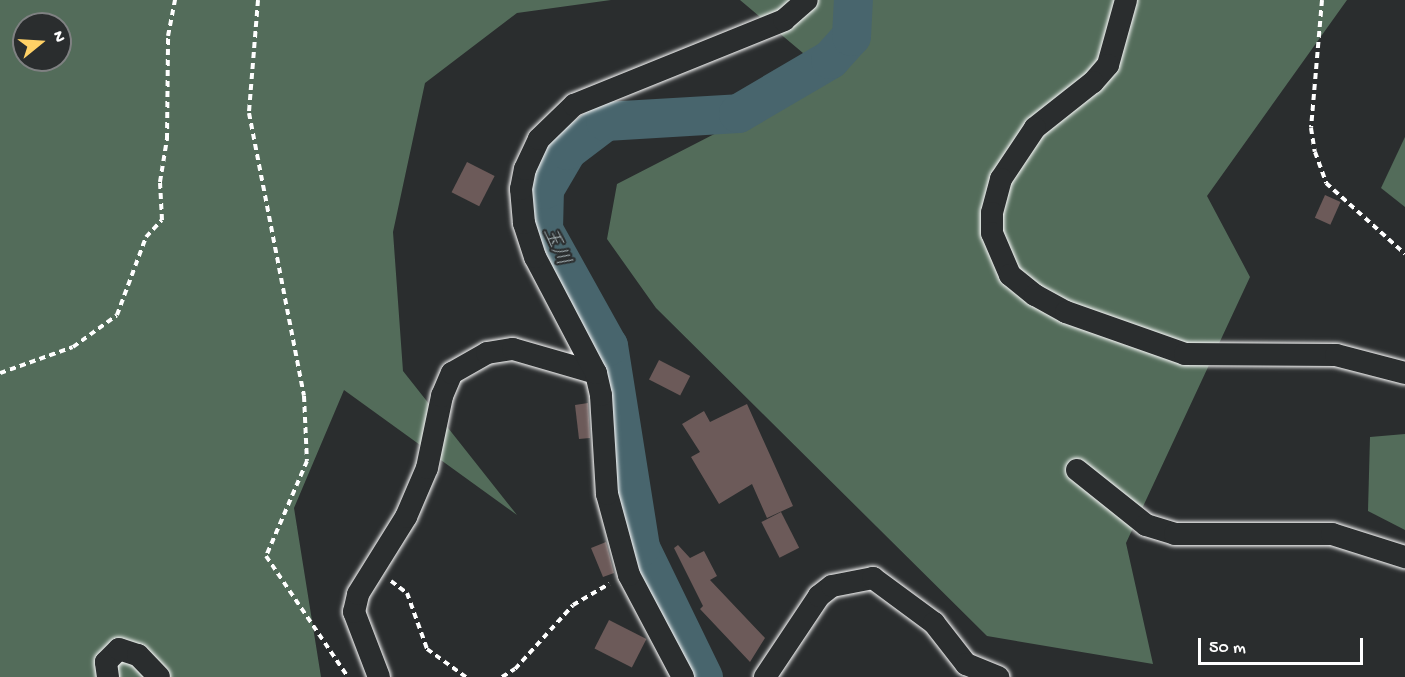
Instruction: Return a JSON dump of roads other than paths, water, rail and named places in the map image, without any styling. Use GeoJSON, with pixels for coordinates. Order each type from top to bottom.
{"type":"FeatureCollection","features":[{"type":"Feature","properties":{"kind":"street"},"geometry":{"type":"LineString","coordinates":[[683,677],[629,575],[607,494],[601,395],[596,373],[535,256],[524,223],[521,189],[530,154],[556,119],[574,105],[784,20],[807,0]]}},
{"type":"Feature","properties":{"kind":"street"},"geometry":{"type":"LineString","coordinates":[[1126,0],[1108,65],[1093,82],[1035,128],[1001,179],[992,213],[992,233],[1010,275],[1035,295],[1066,312],[1185,354],[1336,355],[1405,373]]}},
{"type":"Feature","properties":{"kind":"street"},"geometry":{"type":"LineString","coordinates":[[379,677],[354,612],[369,575],[406,517],[427,468],[442,396],[452,373],[487,353],[513,349],[596,373]]}},
{"type":"Feature","properties":{"kind":"street"},"geometry":{"type":"LineString","coordinates":[[1077,470],[1146,525],[1175,534],[1332,534],[1405,557]]}},
{"type":"Feature","properties":{"kind":"street"},"geometry":{"type":"LineString","coordinates":[[765,677],[819,596],[832,586],[873,579],[934,623],[966,664],[998,677]]}},
{"type":"Feature","properties":{"kind":"street"},"geometry":{"type":"LineString","coordinates":[[108,677],[106,662],[119,649],[138,655],[159,677]]}},
{"type":"Feature","properties":{"kind":"waterway","name":"玉川"},"geometry":{"type":"LineString","coordinates":[[703,677],[640,547],[608,346],[543,229],[544,189],[567,150],[605,121],[738,113],[830,59],[851,36],[853,0]]}}]}
